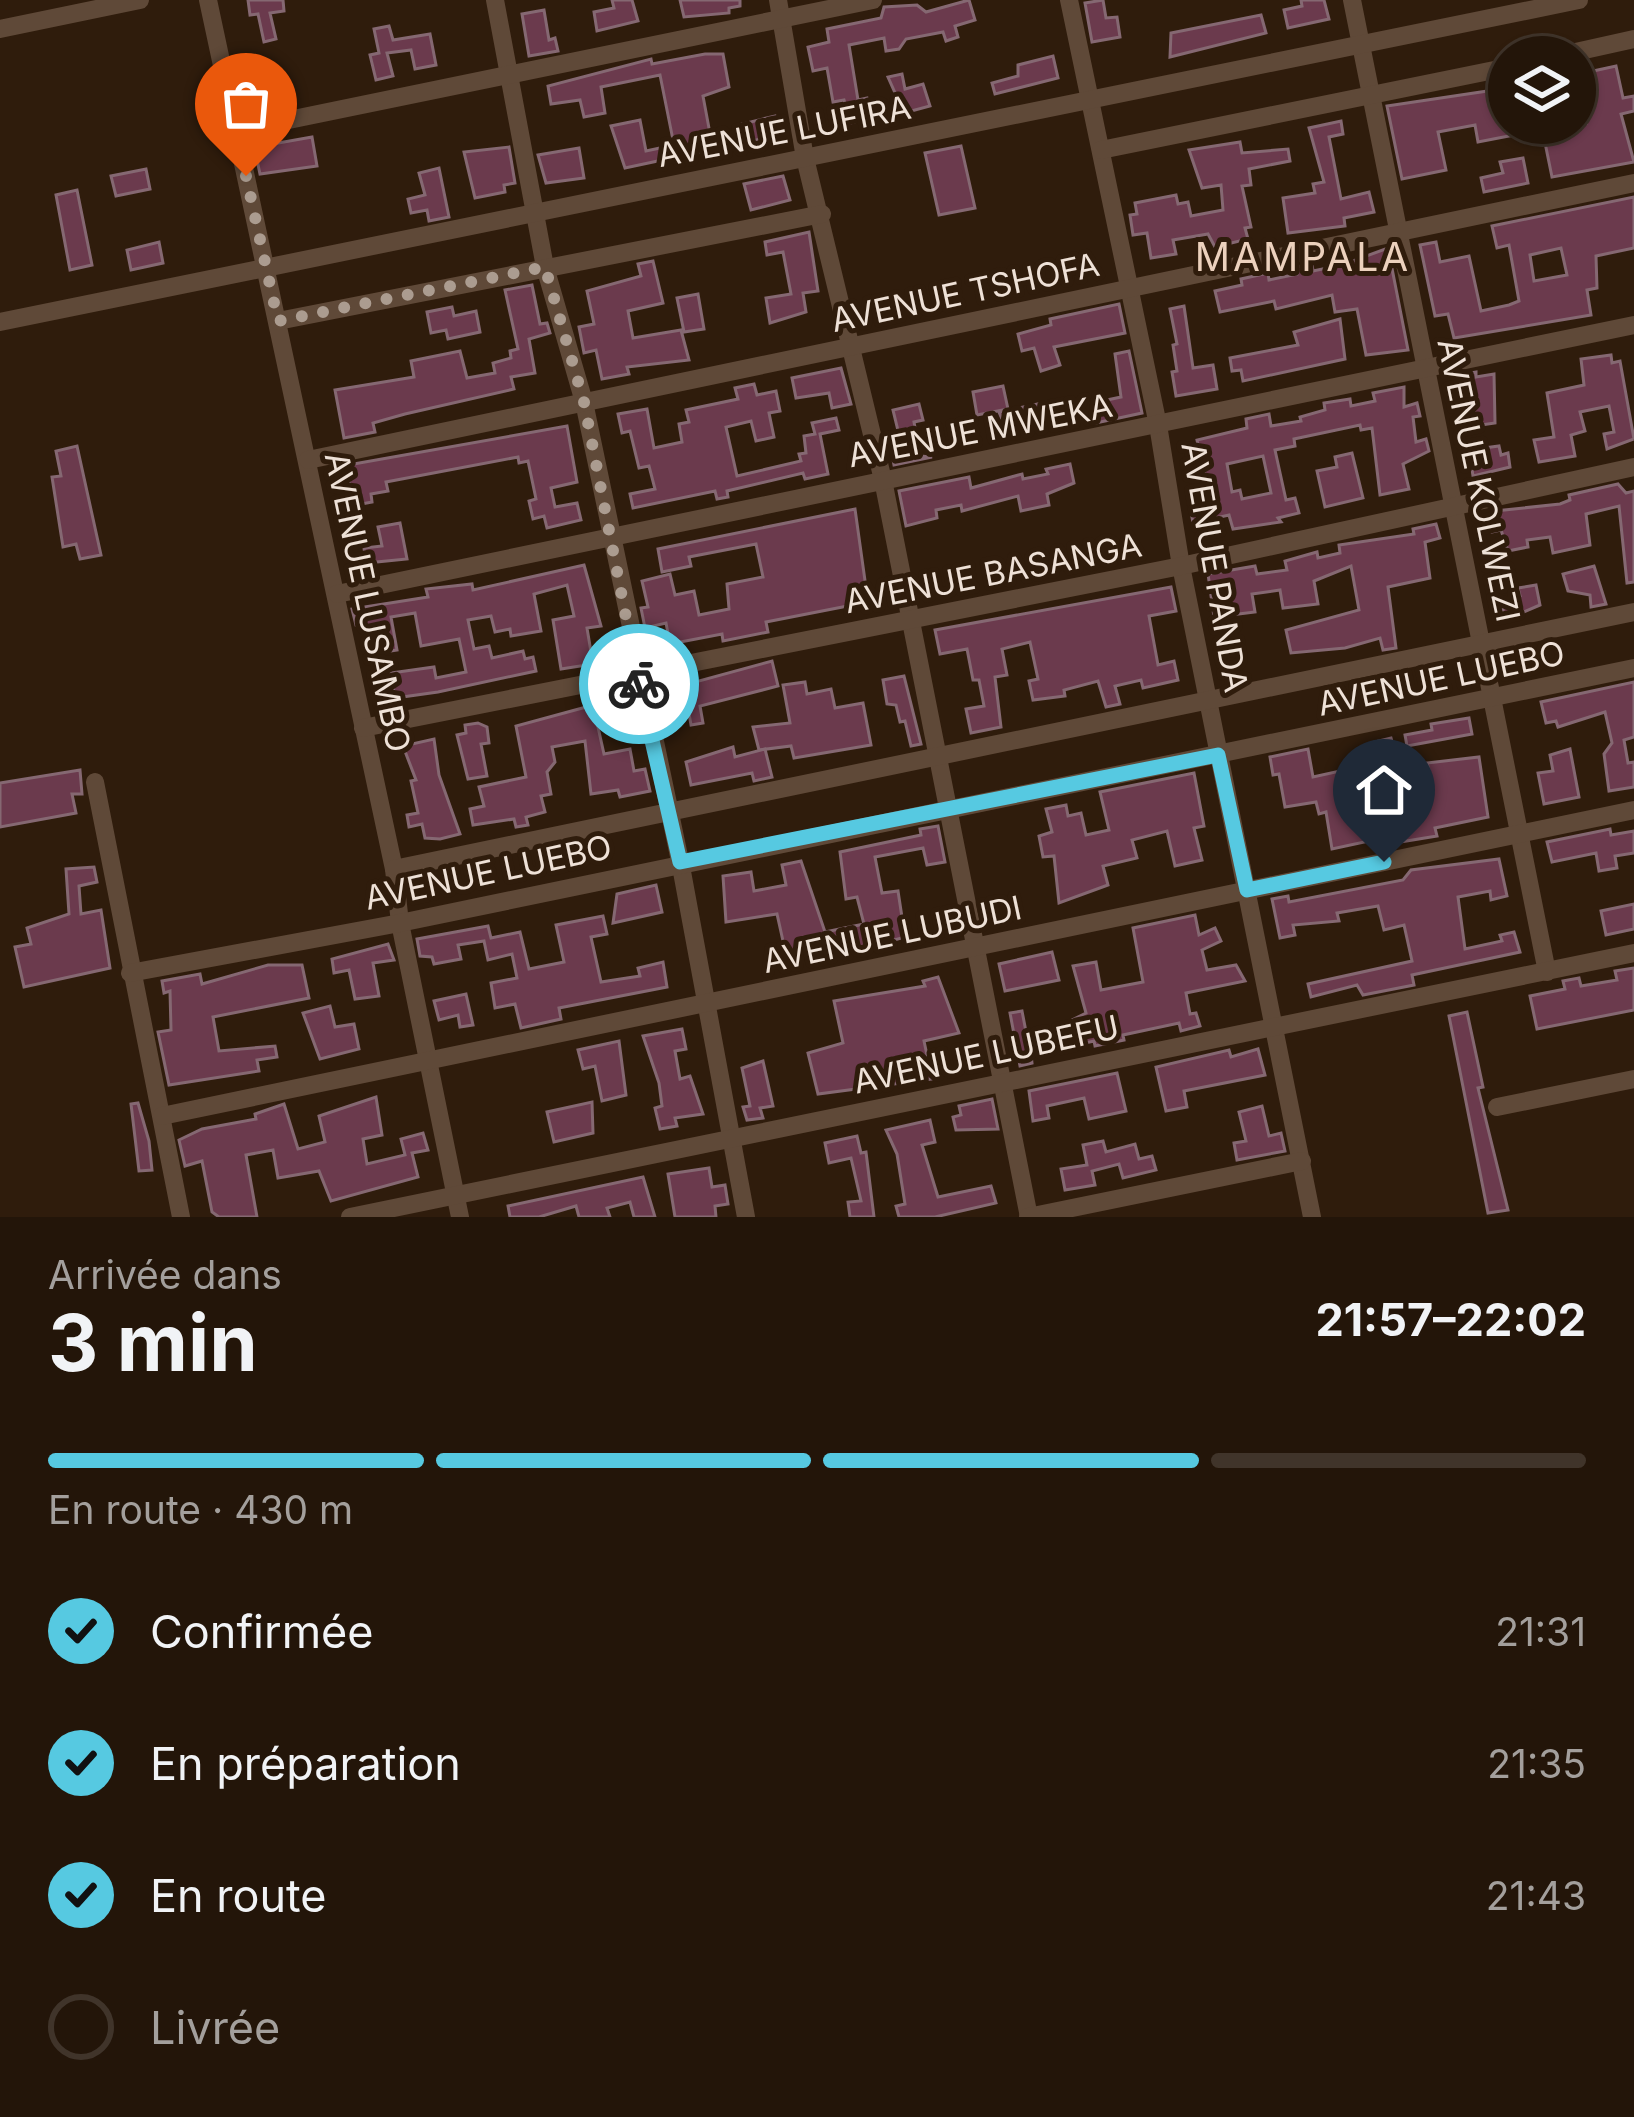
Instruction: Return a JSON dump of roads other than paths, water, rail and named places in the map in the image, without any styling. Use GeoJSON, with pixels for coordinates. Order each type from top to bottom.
{"type":"FeatureCollection","features":[{"type":"Feature","properties":{"kind":"street"},"geometry":{"type":"LineString","coordinates":[[0,29],[76,6],[140,0]]}},
{"type":"Feature","properties":{"kind":"street","name":"AVENUE LUSAMBO"},"geometry":{"type":"LineString","coordinates":[[208,0],[394,869],[400,923],[460,1217]]}},
{"type":"Feature","properties":{"kind":"street"},"geometry":{"type":"LineString","coordinates":[[495,0],[545,267],[584,402],[680,862],[746,1217]]}},
{"type":"Feature","properties":{"kind":"street"},"geometry":{"type":"LineString","coordinates":[[236,130],[511,74],[779,9],[873,0]]}},
{"type":"Feature","properties":{"kind":"street","name":"AVENUE PANDA"},"geometry":{"type":"LineString","coordinates":[[1069,0],[1158,425],[1181,566],[1312,1217]]}},
{"type":"Feature","properties":{"kind":"street","name":"AVENUE KOLWEZI"},"geometry":{"type":"LineString","coordinates":[[1352,0],[1423,368],[1496,698],[1547,972]]}},
{"type":"Feature","properties":{"kind":"street","name":"AVENUE LUFIRA"},"geometry":{"type":"LineString","coordinates":[[0,322],[1579,0]]}},
{"type":"Feature","properties":{"kind":"street"},"geometry":{"type":"LineString","coordinates":[[779,9],[805,158],[853,346],[940,755],[1028,1217],[1302,1161]]}},
{"type":"Feature","properties":{"kind":"street"},"geometry":{"type":"LineString","coordinates":[[1596,47],[1634,39]]}},
{"type":"Feature","properties":{"kind":"street"},"geometry":{"type":"LineString","coordinates":[[1101,150],[1488,72]]}},
{"type":"Feature","properties":{"kind":"street","name":"AVENUE TSHOFA"},"geometry":{"type":"LineString","coordinates":[[308,460],[1634,183]]}},
{"type":"Feature","properties":{"kind":"street"},"geometry":{"type":"LineString","coordinates":[[278,321],[823,214]]}},
{"type":"Feature","properties":{"kind":"street","name":"AVENUE MWEKA"},"geometry":{"type":"LineString","coordinates":[[337,594],[1634,325]]}},
{"type":"Feature","properties":{"kind":"street","name":"AVENUE BASANGA"},"geometry":{"type":"LineString","coordinates":[[363,728],[1181,566],[1634,466]]}},
{"type":"Feature","properties":{"kind":"street","name":"AVENUE LUEBO"},"geometry":{"type":"LineString","coordinates":[[394,869],[1634,612]]}},
{"type":"Feature","properties":{"kind":"street","name":"AVENUE LUEBO"},"geometry":{"type":"LineString","coordinates":[[130,973],[400,923],[1634,668]]}},
{"type":"Feature","properties":{"kind":"street"},"geometry":{"type":"LineString","coordinates":[[95,782],[181,1217]]}},
{"type":"Feature","properties":{"kind":"street","name":"AVENUE LUBUDI"},"geometry":{"type":"LineString","coordinates":[[162,1117],[1634,810]]}},
{"type":"Feature","properties":{"kind":"street","name":"AVENUE LUBEFU"},"geometry":{"type":"LineString","coordinates":[[350,1217],[732,1140],[1001,1079],[1634,953]]}},
{"type":"Feature","properties":{"kind":"street"},"geometry":{"type":"LineString","coordinates":[[1497,1107],[1634,1079]]}},
{"type":"Feature","properties":{"kind":"district","name":"MAMPALA"},"geometry":{"type":"Point","coordinates":[1303,257]}}]}
